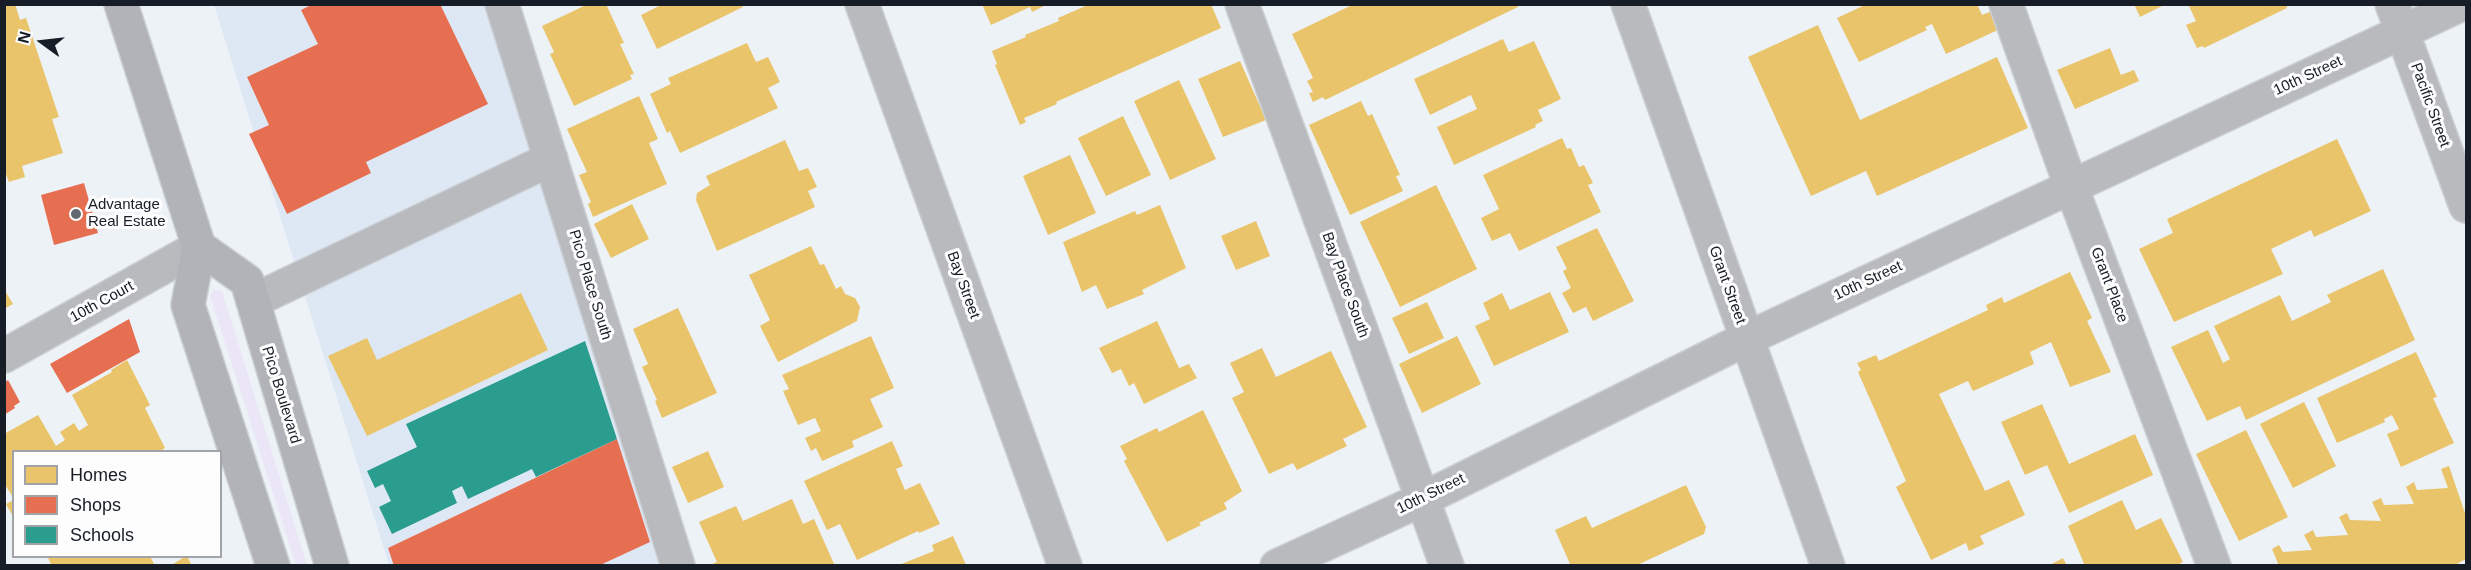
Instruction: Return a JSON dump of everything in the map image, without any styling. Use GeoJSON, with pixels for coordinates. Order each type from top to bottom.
{"type":"FeatureCollection","features":[{"type":"Feature","properties":{"kind":"main road"},"geometry":{"type":"LineString","coordinates":[[121,4],[199,247],[188,305],[273,566]]}},
{"type":"Feature","properties":{"kind":"main road","name":"Pico Boulevard"},"geometry":{"type":"LineString","coordinates":[[199,247],[247,281],[332,566]]}},
{"type":"Feature","properties":{"kind":"street","name":"Pico Place South"},"geometry":{"type":"LineString","coordinates":[[502,4],[678,566]]}},
{"type":"Feature","properties":{"kind":"street","name":"Bay Street"},"geometry":{"type":"LineString","coordinates":[[862,4],[1065,566]]}},
{"type":"Feature","properties":{"kind":"street","name":"Bay Place South"},"geometry":{"type":"LineString","coordinates":[[1242,4],[1447,566]]}},
{"type":"Feature","properties":{"kind":"street","name":"Grant Street"},"geometry":{"type":"LineString","coordinates":[[1628,4],[1828,566]]}},
{"type":"Feature","properties":{"kind":"street","name":"Grant Place"},"geometry":{"type":"LineString","coordinates":[[2006,4],[2071,186],[2214,566]]}},
{"type":"Feature","properties":{"kind":"street","name":"10th Street"},"geometry":{"type":"LineString","coordinates":[[1277,566],[1423,499],[1746,339],[2071,186],[2397,19],[2462,4]]}},
{"type":"Feature","properties":{"kind":"street","name":"Pacific Street"},"geometry":{"type":"LineString","coordinates":[[2397,19],[2466,206]]}},
{"type":"Feature","properties":{"kind":"street"},"geometry":{"type":"LineString","coordinates":[[253,301],[551,159]]}},
{"type":"Feature","properties":{"kind":"street","name":"10th Court"},"geometry":{"type":"LineString","coordinates":[[4,356],[199,247]]}},
{"type":"Feature","properties":{"kind":"shaded area"},"geometry":{"type":"Polygon","coordinates":[[[214,5],[488,5],[668,565],[389,565],[214,5]]]}},
{"type":"Feature","properties":{"kind":"shaded area"},"geometry":{"type":"Polygon","coordinates":[[[214,289],[222,291],[307,565],[296,565],[210,296],[214,289]]]}},
{"type":"Feature","properties":{"kind":"building: Homes"},"geometry":{"type":"Polygon","coordinates":[[[4,4],[15,4],[20,20],[26,18],[59,117],[52,119],[63,153],[22,166],[25,177],[9,182],[4,169],[4,4]]]}},
{"type":"Feature","properties":{"kind":"building: Homes"},"geometry":{"type":"Polygon","coordinates":[[[588,4],[606,4],[624,43],[620,44],[634,74],[630,75],[632,79],[574,106],[550,54],[554,52],[542,26],[588,4]]]}},
{"type":"Feature","properties":{"kind":"building: Homes"},"geometry":{"type":"Polygon","coordinates":[[[663,4],[742,4],[743,7],[657,49],[641,15],[663,4]]]}},
{"type":"Feature","properties":{"kind":"building: Homes"},"geometry":{"type":"Polygon","coordinates":[[[982,4],[1048,4],[1032,12],[1030,7],[991,25],[982,4]]]}},
{"type":"Feature","properties":{"kind":"building: Homes"},"geometry":{"type":"Polygon","coordinates":[[[1090,4],[1211,4],[1221,28],[1056,102],[1057,104],[1024,118],[1026,122],[1020,125],[995,65],[997,64],[992,51],[1026,37],[1025,35],[1059,21],[1058,18],[1090,4]]]}},
{"type":"Feature","properties":{"kind":"building: Homes"},"geometry":{"type":"Polygon","coordinates":[[[1354,4],[1517,4],[1518,7],[1325,100],[1323,97],[1313,102],[1309,93],[1313,92],[1307,81],[1313,78],[1292,34],[1354,4]]]}},
{"type":"Feature","properties":{"kind":"building: Homes"},"geometry":{"type":"Polygon","coordinates":[[[1867,4],[1977,4],[1982,15],[1992,11],[2000,29],[1946,54],[1932,24],[1925,27],[1927,30],[1859,62],[1837,18],[1867,4]]]}},
{"type":"Feature","properties":{"kind":"building: Homes"},"geometry":{"type":"Polygon","coordinates":[[[2134,4],[2166,4],[2140,17],[2134,4]]]}},
{"type":"Feature","properties":{"kind":"building: Homes"},"geometry":{"type":"Polygon","coordinates":[[[2188,4],[2286,4],[2287,8],[2204,48],[2203,46],[2197,48],[2186,25],[2196,21],[2188,4]]]}},
{"type":"Feature","properties":{"kind":"building: Homes"},"geometry":{"type":"Polygon","coordinates":[[[1818,25],[1860,120],[1997,57],[2028,128],[1877,196],[1866,171],[1811,196],[1748,57],[1818,25]]]}},
{"type":"Feature","properties":{"kind":"building: Homes"},"geometry":{"type":"Polygon","coordinates":[[[1503,39],[1509,52],[1534,41],[1561,99],[1538,110],[1543,121],[1535,125],[1536,127],[1454,165],[1437,127],[1477,109],[1471,95],[1430,115],[1414,79],[1503,39]]]}},
{"type":"Feature","properties":{"kind":"building: Homes"},"geometry":{"type":"Polygon","coordinates":[[[747,43],[756,62],[768,57],[780,82],[768,88],[778,108],[680,153],[670,131],[667,133],[650,94],[671,84],[668,78],[747,43]]]}},
{"type":"Feature","properties":{"kind":"building: Homes"},"geometry":{"type":"Polygon","coordinates":[[[2110,48],[2121,75],[2134,70],[2139,81],[2075,109],[2057,70],[2110,48]]]}},
{"type":"Feature","properties":{"kind":"building: Homes"},"geometry":{"type":"Polygon","coordinates":[[[1240,61],[1266,120],[1223,137],[1198,79],[1240,61]]]}},
{"type":"Feature","properties":{"kind":"building: Homes"},"geometry":{"type":"Polygon","coordinates":[[[1179,80],[1216,159],[1170,180],[1134,101],[1179,80]]]}},
{"type":"Feature","properties":{"kind":"building: Homes"},"geometry":{"type":"Polygon","coordinates":[[[639,96],[658,139],[649,143],[667,184],[593,217],[588,204],[591,202],[579,175],[587,172],[567,129],[639,96]]]}},
{"type":"Feature","properties":{"kind":"building: Homes"},"geometry":{"type":"Polygon","coordinates":[[[1361,101],[1368,116],[1372,114],[1400,175],[1396,176],[1403,191],[1350,215],[1309,125],[1361,101]]]}},
{"type":"Feature","properties":{"kind":"building: Homes"},"geometry":{"type":"Polygon","coordinates":[[[1123,116],[1151,175],[1106,196],[1078,138],[1123,116]]]}},
{"type":"Feature","properties":{"kind":"building: Homes"},"geometry":{"type":"Polygon","coordinates":[[[1562,138],[1567,149],[1571,148],[1579,167],[1584,165],[1593,183],[1588,185],[1601,212],[1519,251],[1510,233],[1492,241],[1481,218],[1499,209],[1483,175],[1562,138]]]}},
{"type":"Feature","properties":{"kind":"building: Homes"},"geometry":{"type":"Polygon","coordinates":[[[2337,139],[2371,211],[2314,237],[2311,230],[2271,249],[2283,274],[2174,322],[2139,249],[2173,233],[2167,219],[2337,139]]]}},
{"type":"Feature","properties":{"kind":"building: Homes"},"geometry":{"type":"Polygon","coordinates":[[[785,140],[799,171],[808,168],[817,187],[808,191],[815,207],[717,251],[696,200],[697,193],[710,185],[706,176],[785,140]]]}},
{"type":"Feature","properties":{"kind":"building: Homes"},"geometry":{"type":"Polygon","coordinates":[[[1070,155],[1096,213],[1048,235],[1023,176],[1070,155]]]}},
{"type":"Feature","properties":{"kind":"building: Homes"},"geometry":{"type":"Polygon","coordinates":[[[1436,185],[1477,269],[1400,307],[1360,222],[1436,185]]]}},
{"type":"Feature","properties":{"kind":"building: Homes"},"geometry":{"type":"Polygon","coordinates":[[[632,204],[649,239],[611,258],[594,224],[632,204]]]}},
{"type":"Feature","properties":{"kind":"building: Homes"},"geometry":{"type":"Polygon","coordinates":[[[1160,205],[1186,268],[1142,290],[1144,294],[1107,309],[1096,285],[1082,292],[1063,242],[1135,211],[1137,215],[1160,205]]]}},
{"type":"Feature","properties":{"kind":"building: Homes"},"geometry":{"type":"Polygon","coordinates":[[[1256,221],[1270,256],[1236,270],[1221,236],[1256,221]]]}},
{"type":"Feature","properties":{"kind":"building: Homes"},"geometry":{"type":"Polygon","coordinates":[[[1597,228],[1634,301],[1593,321],[1586,307],[1573,313],[1562,293],[1571,288],[1563,271],[1567,269],[1556,247],[1597,228]]]}},
{"type":"Feature","properties":{"kind":"building: Homes"},"geometry":{"type":"Polygon","coordinates":[[[811,246],[820,265],[824,264],[836,289],[841,286],[845,294],[855,298],[860,307],[857,321],[778,362],[760,326],[770,320],[749,275],[811,246]]]}},
{"type":"Feature","properties":{"kind":"building: Homes"},"geometry":{"type":"Polygon","coordinates":[[[2383,269],[2415,340],[2246,420],[2240,406],[2207,421],[2171,347],[2208,330],[2223,363],[2230,359],[2214,326],[2280,295],[2292,321],[2331,302],[2327,295],[2383,269]]]}},
{"type":"Feature","properties":{"kind":"building: Homes"},"geometry":{"type":"Polygon","coordinates":[[[2070,272],[2092,318],[2087,321],[2111,372],[2070,387],[2051,342],[2030,352],[2034,364],[1973,391],[1968,381],[1939,394],[1985,491],[2009,480],[2025,515],[1980,536],[1984,544],[1969,551],[1966,543],[1931,560],[1896,487],[1906,481],[1858,372],[1861,370],[1857,363],[1876,355],[1879,361],[1988,310],[1986,305],[2002,297],[2004,303],[2070,272]]]}},
{"type":"Feature","properties":{"kind":"building: Homes"},"geometry":{"type":"Polygon","coordinates":[[[4,289],[13,304],[4,309],[4,289]]]}},
{"type":"Feature","properties":{"kind":"building: Homes"},"geometry":{"type":"Polygon","coordinates":[[[1550,292],[1569,332],[1494,366],[1475,326],[1490,319],[1483,303],[1502,293],[1510,310],[1550,292]]]}},
{"type":"Feature","properties":{"kind":"building: Homes"},"geometry":{"type":"Polygon","coordinates":[[[521,293],[548,350],[367,436],[328,356],[367,338],[377,360],[521,293]]]}},
{"type":"Feature","properties":{"kind":"building: Homes"},"geometry":{"type":"Polygon","coordinates":[[[1427,302],[1444,338],[1409,354],[1392,318],[1427,302]]]}},
{"type":"Feature","properties":{"kind":"building: Homes"},"geometry":{"type":"Polygon","coordinates":[[[678,308],[717,393],[662,418],[655,401],[657,400],[642,367],[648,364],[633,329],[678,308]]]}},
{"type":"Feature","properties":{"kind":"building: Homes"},"geometry":{"type":"Polygon","coordinates":[[[1157,321],[1179,368],[1189,364],[1197,378],[1144,404],[1134,383],[1129,386],[1121,369],[1112,373],[1099,348],[1157,321]]]}},
{"type":"Feature","properties":{"kind":"building: Homes"},"geometry":{"type":"Polygon","coordinates":[[[871,336],[894,388],[870,399],[883,427],[852,441],[854,447],[822,461],[816,448],[811,451],[805,438],[821,431],[815,418],[798,425],[783,391],[789,389],[782,375],[871,336]]]}},
{"type":"Feature","properties":{"kind":"building: Homes"},"geometry":{"type":"Polygon","coordinates":[[[1457,336],[1481,384],[1422,413],[1399,364],[1457,336]]]}},
{"type":"Feature","properties":{"kind":"building: Homes"},"geometry":{"type":"Polygon","coordinates":[[[1262,348],[1276,377],[1331,351],[1367,427],[1343,439],[1347,446],[1297,470],[1293,463],[1269,474],[1232,398],[1244,392],[1230,363],[1262,348]]]}},
{"type":"Feature","properties":{"kind":"building: Homes"},"geometry":{"type":"Polygon","coordinates":[[[2416,352],[2437,397],[2433,398],[2454,443],[2401,467],[2387,434],[2399,429],[2392,415],[2384,419],[2385,422],[2337,443],[2317,398],[2416,352]]]}},
{"type":"Feature","properties":{"kind":"building: Homes"},"geometry":{"type":"Polygon","coordinates":[[[127,360],[150,405],[145,408],[165,448],[162,450],[12,450],[12,496],[4,483],[4,434],[38,415],[56,446],[65,440],[60,432],[74,423],[79,431],[88,425],[72,395],[112,372],[111,370],[127,360]]]}},
{"type":"Feature","properties":{"kind":"building: Homes"},"geometry":{"type":"Polygon","coordinates":[[[2304,402],[2336,466],[2293,488],[2260,424],[2304,402]]]}},
{"type":"Feature","properties":{"kind":"building: Homes"},"geometry":{"type":"Polygon","coordinates":[[[2042,404],[2069,464],[2135,434],[2153,475],[2069,513],[2047,465],[2025,475],[2001,422],[2042,404]]]}},
{"type":"Feature","properties":{"kind":"building: Homes"},"geometry":{"type":"Polygon","coordinates":[[[1203,410],[1242,491],[1224,503],[1227,509],[1167,542],[1124,461],[1127,459],[1120,446],[1157,428],[1159,432],[1203,410]]]}},
{"type":"Feature","properties":{"kind":"building: Homes"},"geometry":{"type":"Polygon","coordinates":[[[2246,430],[2288,517],[2239,541],[2196,454],[2246,430]]]}},
{"type":"Feature","properties":{"kind":"building: Homes"},"geometry":{"type":"Polygon","coordinates":[[[892,441],[903,466],[896,469],[905,490],[920,483],[940,524],[919,533],[918,531],[857,560],[840,524],[827,530],[804,481],[892,441]]]}},
{"type":"Feature","properties":{"kind":"building: Homes"},"geometry":{"type":"Polygon","coordinates":[[[708,451],[724,487],[688,503],[672,467],[708,451]]]}},
{"type":"Feature","properties":{"kind":"building: Homes"},"geometry":{"type":"Polygon","coordinates":[[[2449,466],[2466,516],[2466,559],[2453,566],[2279,566],[2272,549],[2279,545],[2283,552],[2312,550],[2304,535],[2313,530],[2316,537],[2348,535],[2339,517],[2347,513],[2350,520],[2381,521],[2372,502],[2381,498],[2384,505],[2414,504],[2406,487],[2414,482],[2417,490],[2448,488],[2441,469],[2449,466]]]}},
{"type":"Feature","properties":{"kind":"building: Homes"},"geometry":{"type":"Polygon","coordinates":[[[1686,485],[1706,527],[1704,534],[1635,566],[1571,566],[1555,530],[1586,516],[1592,528],[1686,485]]]}},
{"type":"Feature","properties":{"kind":"building: Homes"},"geometry":{"type":"Polygon","coordinates":[[[792,499],[803,524],[814,519],[835,566],[708,566],[717,562],[699,522],[736,506],[743,521],[792,499]]]}},
{"type":"Feature","properties":{"kind":"building: Homes"},"geometry":{"type":"Polygon","coordinates":[[[2122,500],[2136,530],[2161,518],[2183,562],[2175,566],[2085,566],[2068,526],[2122,500]]]}},
{"type":"Feature","properties":{"kind":"building: Homes"},"geometry":{"type":"Polygon","coordinates":[[[12,501],[12,514],[6,504],[12,501]]]}},
{"type":"Feature","properties":{"kind":"building: Homes"},"geometry":{"type":"Polygon","coordinates":[[[953,536],[966,565],[899,565],[934,551],[932,545],[953,536]]]}},
{"type":"Feature","properties":{"kind":"building: Homes"},"geometry":{"type":"Polygon","coordinates":[[[48,558],[151,558],[155,566],[52,566],[48,558]]]}},
{"type":"Feature","properties":{"kind":"building: Homes"},"geometry":{"type":"Polygon","coordinates":[[[183,558],[188,558],[192,566],[170,566],[183,558]]]}},
{"type":"Feature","properties":{"kind":"building: Homes"},"geometry":{"type":"Polygon","coordinates":[[[2063,558],[2067,566],[2048,566],[2063,558]]]}},
{"type":"Feature","properties":{"kind":"building: Shops"},"geometry":{"type":"Polygon","coordinates":[[[313,4],[440,4],[488,104],[366,162],[371,173],[287,214],[249,134],[269,125],[247,77],[318,44],[301,10],[313,4]]]}},
{"type":"Feature","properties":{"kind":"building: Shops"},"geometry":{"type":"Polygon","coordinates":[[[84,183],[98,233],[54,245],[41,195],[84,183]]]}},
{"type":"Feature","properties":{"kind":"building: Shops"},"geometry":{"type":"Polygon","coordinates":[[[129,319],[140,352],[67,393],[50,364],[129,319]]]}},
{"type":"Feature","properties":{"kind":"building: Shops"},"geometry":{"type":"Polygon","coordinates":[[[8,380],[20,402],[4,415],[4,383],[8,380]]]}},
{"type":"Feature","properties":{"kind":"building: Shops"},"geometry":{"type":"Polygon","coordinates":[[[617,439],[650,542],[598,566],[394,566],[388,548],[617,439]]]}},
{"type":"Feature","properties":{"kind":"building: Schools"},"geometry":{"type":"Polygon","coordinates":[[[585,341],[617,439],[536,477],[532,469],[468,499],[462,486],[452,491],[457,503],[392,534],[379,507],[391,501],[383,484],[375,488],[367,471],[417,447],[406,424],[585,341]]]}},
{"type":"Feature","properties":{"kind":"place","name":"Advantage Real Estate"},"geometry":{"type":"Point","coordinates":[76,214]}}]}
